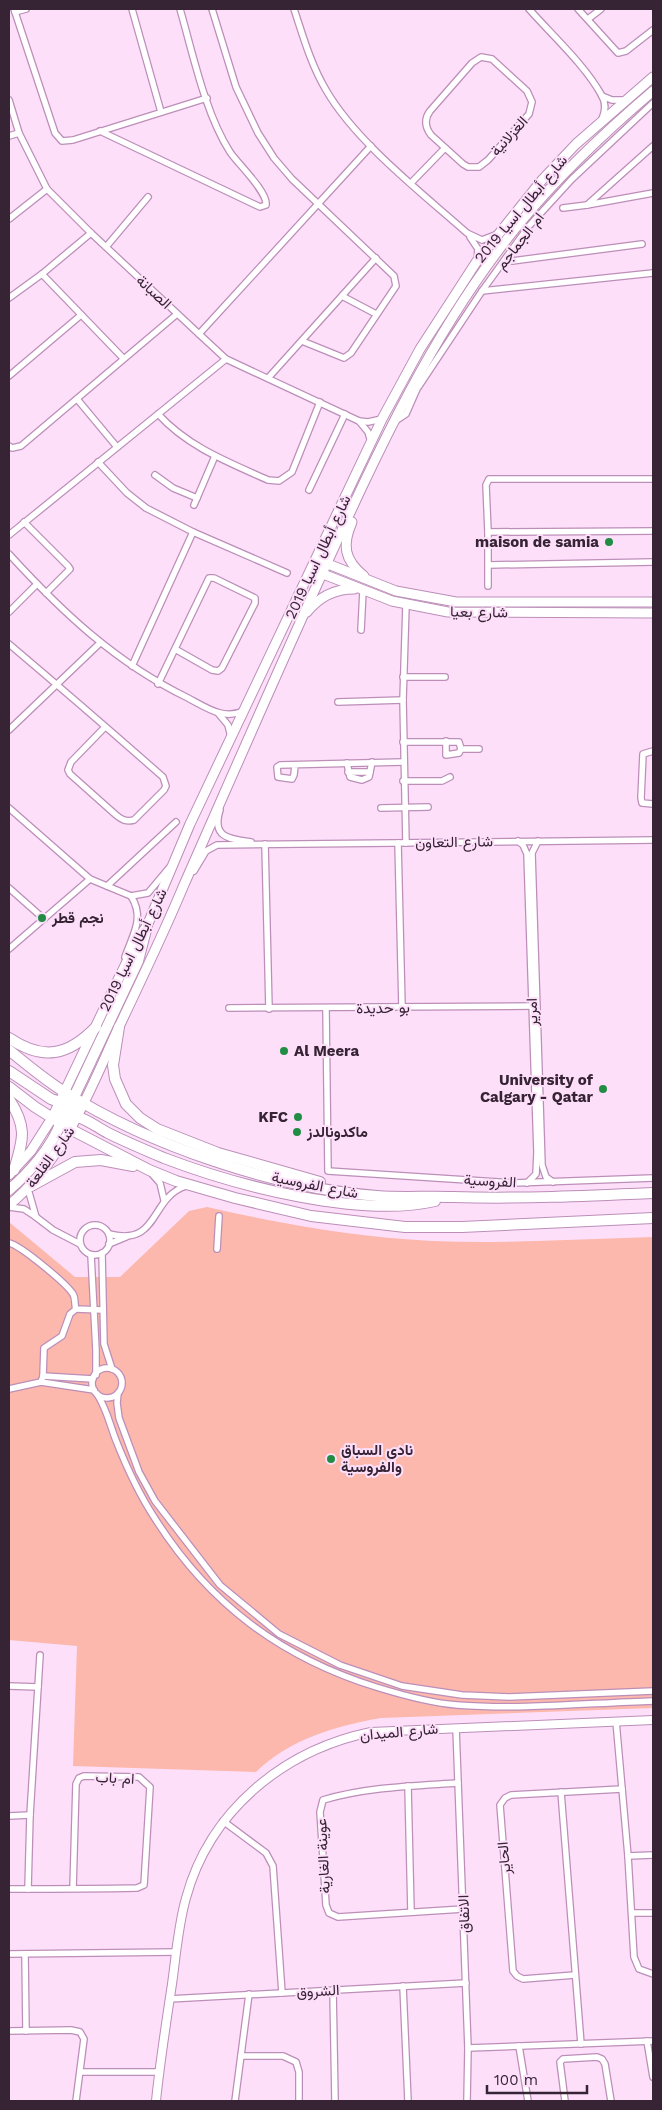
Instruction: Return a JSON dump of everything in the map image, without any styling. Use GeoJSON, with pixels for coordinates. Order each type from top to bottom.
{"type":"FeatureCollection","features":[{"type":"Feature","properties":{"kind":"highway"},"geometry":{"type":"LineString","coordinates":[[9,1190],[39,1158],[66,1111],[136,966],[147,926]]}},
{"type":"Feature","properties":{"kind":"highway"},"geometry":{"type":"LineString","coordinates":[[9,1038],[33,1051],[58,1053],[74,1045],[96,1027]]}},
{"type":"Feature","properties":{"kind":"highway"},"geometry":{"type":"LineString","coordinates":[[119,1027],[113,1065],[115,1080],[126,1104],[140,1118],[157,1129],[218,1153],[313,1179],[338,1190]]}},
{"type":"Feature","properties":{"kind":"highway","name":"شارع الفروسية"},"geometry":{"type":"LineString","coordinates":[[9,1050],[64,1092],[70,1129],[146,1169],[188,1185],[311,1216],[405,1227],[462,1227],[653,1218]]}},
{"type":"Feature","properties":{"kind":"highway"},"geometry":{"type":"LineString","coordinates":[[9,1071],[66,1111],[110,1134],[206,1173],[273,1191],[370,1206],[418,1205],[453,1197]]}},
{"type":"Feature","properties":{"kind":"highway","name":"شارع الفروسية"},"geometry":{"type":"LineString","coordinates":[[9,1087],[66,1111],[84,1104],[146,1134],[200,1156],[289,1182],[376,1196],[558,1197],[653,1193]]}},
{"type":"Feature","properties":{"kind":"highway"},"geometry":{"type":"LineString","coordinates":[[9,1100],[20,1117],[22,1128],[22,1144],[12,1173]]}},
{"type":"Feature","properties":{"kind":"highway"},"geometry":{"type":"LineString","coordinates":[[29,1187],[75,1162],[101,1160],[146,1169]]}},
{"type":"Feature","properties":{"kind":"highway"},"geometry":{"type":"LineString","coordinates":[[558,1197],[603,1189],[653,1187]]}},
{"type":"Feature","properties":{"kind":"main road","name":"شارع أبطال اسيا 2019"},"geometry":{"type":"LineString","coordinates":[[64,1092],[139,938],[147,926],[174,861],[382,419],[420,349],[477,261],[498,232],[542,180],[601,121],[653,78]]}},
{"type":"Feature","properties":{"kind":"main road","name":"شارع أبطال اسيا 2019"},"geometry":{"type":"LineString","coordinates":[[84,1104],[158,945],[301,620],[383,440],[439,339],[464,300],[518,226],[548,190],[595,142],[653,90]]}},
{"type":"Feature","properties":{"kind":"main road"},"geometry":{"type":"LineString","coordinates":[[373,583],[352,566],[347,554],[346,540],[350,525],[380,458],[383,440]]}},
{"type":"Feature","properties":{"kind":"main road","name":"شارع بعيا"},"geometry":{"type":"LineString","coordinates":[[316,560],[373,583],[411,595],[456,602],[653,602]]}},
{"type":"Feature","properties":{"kind":"main road","name":"شارع بعيا"},"geometry":{"type":"LineString","coordinates":[[312,569],[360,590],[406,605],[458,613],[653,613]]}},
{"type":"Feature","properties":{"kind":"main road"},"geometry":{"type":"LineString","coordinates":[[301,620],[317,602],[330,594],[340,589],[360,590]]}},
{"type":"Feature","properties":{"kind":"main road","name":"شارع القلعة"},"geometry":{"type":"LineString","coordinates":[[12,1173],[66,1111],[84,1104]]}},
{"type":"Feature","properties":{"kind":"main road","name":"شارع القلعة"},"geometry":{"type":"LineString","coordinates":[[9,1206],[29,1187],[51,1160],[70,1129]]}},
{"type":"Feature","properties":{"kind":"street"},"geometry":{"type":"LineString","coordinates":[[26,9],[14,10],[58,138],[68,142],[207,98]]}},
{"type":"Feature","properties":{"kind":"street"},"geometry":{"type":"LineString","coordinates":[[132,9],[161,112]]}},
{"type":"Feature","properties":{"kind":"street"},"geometry":{"type":"LineString","coordinates":[[100,131],[263,207],[266,201],[263,193],[229,150],[216,127],[180,9]]}},
{"type":"Feature","properties":{"kind":"street"},"geometry":{"type":"LineString","coordinates":[[212,9],[236,87],[258,133],[274,158],[292,179],[394,276],[396,281],[396,286],[351,353],[344,358],[302,341]]}},
{"type":"Feature","properties":{"kind":"street"},"geometry":{"type":"LineString","coordinates":[[294,9],[313,63],[325,90],[340,111],[371,146],[468,233],[482,240],[490,239],[498,232]]}},
{"type":"Feature","properties":{"kind":"street"},"geometry":{"type":"LineString","coordinates":[[529,9],[582,69],[602,96],[605,108],[601,121]]}},
{"type":"Feature","properties":{"kind":"street"},"geometry":{"type":"LineString","coordinates":[[578,9],[618,53],[626,51],[653,30]]}},
{"type":"Feature","properties":{"kind":"street"},"geometry":{"type":"LineString","coordinates":[[588,19],[601,9]]}},
{"type":"Feature","properties":{"kind":"street","name":"الغزلانية"},"geometry":{"type":"LineString","coordinates":[[481,57],[492,59],[527,91],[532,102],[529,114],[488,160],[479,167],[474,168],[464,164],[445,148],[427,130],[427,115],[476,59],[481,57]]}},
{"type":"Feature","properties":{"kind":"street"},"geometry":{"type":"LineString","coordinates":[[602,96],[612,100],[625,100]]}},
{"type":"Feature","properties":{"kind":"street","name":"الصبانة"},"geometry":{"type":"LineString","coordinates":[[9,100],[19,133],[47,189],[177,314],[226,359],[269,377],[359,422]]}},
{"type":"Feature","properties":{"kind":"street","name":"ام الجماجم"},"geometry":{"type":"LineString","coordinates":[[395,421],[406,414],[417,389],[482,291],[529,226],[572,179],[653,103]]}},
{"type":"Feature","properties":{"kind":"street"},"geometry":{"type":"LineString","coordinates":[[9,136],[19,133]]}},
{"type":"Feature","properties":{"kind":"street"},"geometry":{"type":"LineString","coordinates":[[199,334],[371,146]]}},
{"type":"Feature","properties":{"kind":"street"},"geometry":{"type":"LineString","coordinates":[[587,205],[653,146]]}},
{"type":"Feature","properties":{"kind":"street"},"geometry":{"type":"LineString","coordinates":[[411,182],[445,148]]}},
{"type":"Feature","properties":{"kind":"street"},"geometry":{"type":"LineString","coordinates":[[9,219],[47,189]]}},
{"type":"Feature","properties":{"kind":"street"},"geometry":{"type":"LineString","coordinates":[[563,208],[653,193]]}},
{"type":"Feature","properties":{"kind":"street"},"geometry":{"type":"LineString","coordinates":[[106,247],[148,197]]}},
{"type":"Feature","properties":{"kind":"street"},"geometry":{"type":"LineString","coordinates":[[9,298],[42,274],[91,233]]}},
{"type":"Feature","properties":{"kind":"street"},"geometry":{"type":"LineString","coordinates":[[468,233],[478,250],[477,261]]}},
{"type":"Feature","properties":{"kind":"street"},"geometry":{"type":"LineString","coordinates":[[506,258],[512,261],[642,244]]}},
{"type":"Feature","properties":{"kind":"street"},"geometry":{"type":"LineString","coordinates":[[269,377],[376,258]]}},
{"type":"Feature","properties":{"kind":"street"},"geometry":{"type":"LineString","coordinates":[[482,291],[653,273]]}},
{"type":"Feature","properties":{"kind":"street"},"geometry":{"type":"LineString","coordinates":[[42,274],[123,358]]}},
{"type":"Feature","properties":{"kind":"street"},"geometry":{"type":"LineString","coordinates":[[342,296],[376,314]]}},
{"type":"Feature","properties":{"kind":"street"},"geometry":{"type":"LineString","coordinates":[[9,446],[12,448],[21,446],[177,314]]}},
{"type":"Feature","properties":{"kind":"street"},"geometry":{"type":"LineString","coordinates":[[9,376],[81,315]]}},
{"type":"Feature","properties":{"kind":"street"},"geometry":{"type":"LineString","coordinates":[[9,535],[226,359]]}},
{"type":"Feature","properties":{"kind":"street"},"geometry":{"type":"LineString","coordinates":[[77,399],[117,447]]}},
{"type":"Feature","properties":{"kind":"street"},"geometry":{"type":"LineString","coordinates":[[158,414],[185,439],[215,456],[268,480],[279,481],[292,472],[320,402]]}},
{"type":"Feature","properties":{"kind":"street"},"geometry":{"type":"LineString","coordinates":[[309,490],[344,414]]}},
{"type":"Feature","properties":{"kind":"street"},"geometry":{"type":"LineString","coordinates":[[359,422],[382,419]]}},
{"type":"Feature","properties":{"kind":"street"},"geometry":{"type":"LineString","coordinates":[[359,422],[368,432],[371,442]]}},
{"type":"Feature","properties":{"kind":"street"},"geometry":{"type":"LineString","coordinates":[[194,505],[215,456]]}},
{"type":"Feature","properties":{"kind":"street"},"geometry":{"type":"LineString","coordinates":[[98,462],[138,503],[193,532],[286,572]]}},
{"type":"Feature","properties":{"kind":"street"},"geometry":{"type":"LineString","coordinates":[[155,475],[172,488],[197,498]]}},
{"type":"Feature","properties":{"kind":"street"},"geometry":{"type":"LineString","coordinates":[[488,586],[486,484],[489,479],[653,479]]}},
{"type":"Feature","properties":{"kind":"street"},"geometry":{"type":"LineString","coordinates":[[24,522],[70,569],[46,593]]}},
{"type":"Feature","properties":{"kind":"street"},"geometry":{"type":"LineString","coordinates":[[488,532],[653,531]]}},
{"type":"Feature","properties":{"kind":"street"},"geometry":{"type":"LineString","coordinates":[[132,666],[193,532]]}},
{"type":"Feature","properties":{"kind":"street"},"geometry":{"type":"LineString","coordinates":[[9,554],[46,593],[100,643],[158,684],[218,713],[231,716],[245,711]]}},
{"type":"Feature","properties":{"kind":"street"},"geometry":{"type":"LineString","coordinates":[[489,565],[653,562]]}},
{"type":"Feature","properties":{"kind":"street"},"geometry":{"type":"LineString","coordinates":[[158,684],[209,578],[214,578],[255,598],[222,668],[218,671],[212,670],[175,649]]}},
{"type":"Feature","properties":{"kind":"street"},"geometry":{"type":"LineString","coordinates":[[9,612],[37,584]]}},
{"type":"Feature","properties":{"kind":"street"},"geometry":{"type":"LineString","coordinates":[[360,590],[361,630]]}},
{"type":"Feature","properties":{"kind":"street"},"geometry":{"type":"LineString","coordinates":[[406,605],[403,677],[403,762],[406,842]]}},
{"type":"Feature","properties":{"kind":"street"},"geometry":{"type":"LineString","coordinates":[[10,728],[100,643]]}},
{"type":"Feature","properties":{"kind":"street"},"geometry":{"type":"LineString","coordinates":[[9,644],[163,777],[165,782],[164,790],[134,820],[122,820],[70,774],[68,770],[71,762],[105,727]]}},
{"type":"Feature","properties":{"kind":"street"},"geometry":{"type":"LineString","coordinates":[[403,677],[445,676]]}},
{"type":"Feature","properties":{"kind":"street"},"geometry":{"type":"LineString","coordinates":[[338,702],[403,700]]}},
{"type":"Feature","properties":{"kind":"street"},"geometry":{"type":"LineString","coordinates":[[218,713],[228,725],[231,740]]}},
{"type":"Feature","properties":{"kind":"street"},"geometry":{"type":"LineString","coordinates":[[403,742],[446,741],[460,742],[461,749],[459,753],[446,755],[446,741]]}},
{"type":"Feature","properties":{"kind":"street"},"geometry":{"type":"LineString","coordinates":[[461,749],[479,749]]}},
{"type":"Feature","properties":{"kind":"street"},"geometry":{"type":"LineString","coordinates":[[653,752],[643,754],[641,788],[642,803],[653,804]]}},
{"type":"Feature","properties":{"kind":"street"},"geometry":{"type":"LineString","coordinates":[[347,763],[348,772],[370,772],[372,762]]}},
{"type":"Feature","properties":{"kind":"street"},"geometry":{"type":"LineString","coordinates":[[295,765],[403,762]]}},
{"type":"Feature","properties":{"kind":"street","name":"شارع التعاون"},"geometry":{"type":"LineString","coordinates":[[237,764],[219,816],[218,826],[220,832],[229,839],[255,844]]}},
{"type":"Feature","properties":{"kind":"street"},"geometry":{"type":"LineString","coordinates":[[404,781],[442,781],[450,777]]}},
{"type":"Feature","properties":{"kind":"street"},"geometry":{"type":"LineString","coordinates":[[381,808],[428,807]]}},
{"type":"Feature","properties":{"kind":"street"},"geometry":{"type":"LineString","coordinates":[[9,808],[90,879],[131,896],[151,891],[174,861]]}},
{"type":"Feature","properties":{"kind":"street"},"geometry":{"type":"LineString","coordinates":[[107,886],[176,822]]}},
{"type":"Feature","properties":{"kind":"street","name":"شارع التعاون"},"geometry":{"type":"LineString","coordinates":[[158,945],[176,914],[194,871],[206,851],[217,845],[653,840]]}},
{"type":"Feature","properties":{"kind":"street","name":"امرير"},"geometry":{"type":"LineString","coordinates":[[518,841],[523,845],[527,854],[542,1165],[546,1177],[553,1182]]}},
{"type":"Feature","properties":{"kind":"street","name":"امرير"},"geometry":{"type":"LineString","coordinates":[[526,1183],[534,1177],[537,1171],[532,853],[538,841]]}},
{"type":"Feature","properties":{"kind":"street"},"geometry":{"type":"LineString","coordinates":[[398,843],[402,1007]]}},
{"type":"Feature","properties":{"kind":"street"},"geometry":{"type":"LineString","coordinates":[[265,844],[269,1009]]}},
{"type":"Feature","properties":{"kind":"street"},"geometry":{"type":"LineString","coordinates":[[9,949],[90,879]]}},
{"type":"Feature","properties":{"kind":"street"},"geometry":{"type":"LineString","coordinates":[[9,888],[44,919]]}},
{"type":"Feature","properties":{"kind":"street"},"geometry":{"type":"LineString","coordinates":[[113,990],[139,919],[137,906],[131,896]]}},
{"type":"Feature","properties":{"kind":"street","name":"بو حديدة"},"geometry":{"type":"LineString","coordinates":[[229,1008],[326,1009],[535,1006]]}},
{"type":"Feature","properties":{"kind":"street","name":"الفروسية"},"geometry":{"type":"LineString","coordinates":[[326,1009],[328,1171],[526,1183],[653,1178]]}},
{"type":"Feature","properties":{"kind":"street"},"geometry":{"type":"LineString","coordinates":[[146,1169],[160,1183],[164,1200]]}},
{"type":"Feature","properties":{"kind":"street"},"geometry":{"type":"LineString","coordinates":[[112,1369],[104,1344],[102,1253],[109,1244],[134,1236],[147,1229],[164,1200],[177,1188],[188,1185]]}},
{"type":"Feature","properties":{"kind":"street"},"geometry":{"type":"LineString","coordinates":[[29,1187],[36,1217]]}},
{"type":"Feature","properties":{"kind":"street"},"geometry":{"type":"LineString","coordinates":[[9,1206],[24,1209],[53,1230],[80,1244],[91,1255],[102,1253]]}},
{"type":"Feature","properties":{"kind":"street"},"geometry":{"type":"LineString","coordinates":[[217,1249],[219,1216]]}},
{"type":"Feature","properties":{"kind":"street"},"geometry":{"type":"LineString","coordinates":[[65,1235],[97,1224],[102,1226],[109,1234],[126,1237]]}},
{"type":"Feature","properties":{"kind":"street"},"geometry":{"type":"LineString","coordinates":[[80,1244],[82,1230]]}},
{"type":"Feature","properties":{"kind":"street"},"geometry":{"type":"LineString","coordinates":[[109,1234],[109,1244]]}},
{"type":"Feature","properties":{"kind":"street"},"geometry":{"type":"LineString","coordinates":[[9,1243],[15,1244],[26,1252],[66,1287],[75,1298],[76,1309]]}},
{"type":"Feature","properties":{"kind":"street"},"geometry":{"type":"LineString","coordinates":[[91,1255],[96,1350],[94,1377],[96,1392],[108,1414],[117,1442],[133,1480],[154,1517],[200,1580],[232,1610],[270,1639],[311,1662],[350,1678],[405,1696],[455,1705],[503,1707],[653,1701]]}},
{"type":"Feature","properties":{"kind":"street"},"geometry":{"type":"LineString","coordinates":[[42,1379],[44,1348],[62,1336],[70,1314],[76,1309],[102,1310]]}},
{"type":"Feature","properties":{"kind":"street"},"geometry":{"type":"LineString","coordinates":[[9,1389],[42,1379],[94,1377],[100,1370],[112,1369],[117,1372],[122,1382],[117,1404],[119,1418],[139,1472],[155,1501],[182,1538],[224,1589],[279,1634],[340,1664],[402,1686],[462,1695],[509,1697],[653,1691]]}},
{"type":"Feature","properties":{"kind":"street"},"geometry":{"type":"LineString","coordinates":[[42,1379],[96,1392],[108,1398],[118,1393]]}},
{"type":"Feature","properties":{"kind":"street"},"geometry":{"type":"LineString","coordinates":[[217,1596],[224,1589]]}},
{"type":"Feature","properties":{"kind":"street"},"geometry":{"type":"LineString","coordinates":[[28,1889],[30,1815],[40,1655]]}},
{"type":"Feature","properties":{"kind":"street"},"geometry":{"type":"LineString","coordinates":[[350,1678],[354,1670]]}},
{"type":"Feature","properties":{"kind":"street"},"geometry":{"type":"LineString","coordinates":[[379,1688],[382,1679]]}},
{"type":"Feature","properties":{"kind":"street"},"geometry":{"type":"LineString","coordinates":[[9,1686],[38,1687]]}},
{"type":"Feature","properties":{"kind":"street"},"geometry":{"type":"LineString","coordinates":[[632,1691],[633,1702]]}},
{"type":"Feature","properties":{"kind":"street","name":"شارع الميدان"},"geometry":{"type":"LineString","coordinates":[[156,2101],[169,1999],[186,1897],[200,1861],[224,1821],[241,1800],[262,1781],[297,1759],[330,1744],[371,1732],[653,1720]]}},
{"type":"Feature","properties":{"kind":"street"},"geometry":{"type":"LineString","coordinates":[[616,1722],[628,1856],[634,1957],[639,1968],[653,1974]]}},
{"type":"Feature","properties":{"kind":"street","name":"الاتفاق"},"geometry":{"type":"LineString","coordinates":[[456,1728],[464,1909],[468,2048],[467,2101]]}},
{"type":"Feature","properties":{"kind":"street","name":"ام باب"},"geometry":{"type":"LineString","coordinates":[[9,1890],[28,1889],[73,1889],[137,1888],[144,1886],[150,1787],[139,1777],[84,1776],[79,1778],[76,1784],[73,1889]]}},
{"type":"Feature","properties":{"kind":"street","name":"عوينة الغارية"},"geometry":{"type":"LineString","coordinates":[[458,1782],[374,1789],[339,1796],[323,1800],[320,1812],[326,1905],[329,1913],[338,1917],[464,1909]]}},
{"type":"Feature","properties":{"kind":"street"},"geometry":{"type":"LineString","coordinates":[[408,1786],[411,1912]]}},
{"type":"Feature","properties":{"kind":"street","name":"الحاير"},"geometry":{"type":"LineString","coordinates":[[575,1975],[523,1979],[517,1976],[514,1971],[499,1808],[502,1800],[508,1796],[622,1789]]}},
{"type":"Feature","properties":{"kind":"street"},"geometry":{"type":"LineString","coordinates":[[561,1792],[580,2044]]}},
{"type":"Feature","properties":{"kind":"street"},"geometry":{"type":"LineString","coordinates":[[9,1816],[30,1815]]}},
{"type":"Feature","properties":{"kind":"street"},"geometry":{"type":"LineString","coordinates":[[224,1821],[266,1853],[273,1866],[282,1993]]}},
{"type":"Feature","properties":{"kind":"street"},"geometry":{"type":"LineString","coordinates":[[628,1856],[653,1855]]}},
{"type":"Feature","properties":{"kind":"street"},"geometry":{"type":"LineString","coordinates":[[632,1913],[653,1913]]}},
{"type":"Feature","properties":{"kind":"street"},"geometry":{"type":"LineString","coordinates":[[9,1954],[176,1952]]}},
{"type":"Feature","properties":{"kind":"street"},"geometry":{"type":"LineString","coordinates":[[25,1954],[26,2031]]}},
{"type":"Feature","properties":{"kind":"street","name":"الشروق"},"geometry":{"type":"LineString","coordinates":[[169,1999],[466,1983]]}},
{"type":"Feature","properties":{"kind":"street"},"geometry":{"type":"LineString","coordinates":[[403,1986],[408,2101]]}},
{"type":"Feature","properties":{"kind":"street"},"geometry":{"type":"LineString","coordinates":[[334,1990],[335,2101]]}},
{"type":"Feature","properties":{"kind":"street"},"geometry":{"type":"LineString","coordinates":[[235,2101],[249,1994]]}},
{"type":"Feature","properties":{"kind":"street"},"geometry":{"type":"LineString","coordinates":[[9,2031],[71,2030],[80,2032],[84,2039],[76,2101]]}},
{"type":"Feature","properties":{"kind":"street"},"geometry":{"type":"LineString","coordinates":[[468,2048],[650,2041],[653,2077]]}},
{"type":"Feature","properties":{"kind":"street"},"geometry":{"type":"LineString","coordinates":[[518,2046],[528,2101]]}},
{"type":"Feature","properties":{"kind":"street"},"geometry":{"type":"LineString","coordinates":[[241,2056],[283,2056],[296,2062],[299,2072],[299,2101]]}},
{"type":"Feature","properties":{"kind":"street"},"geometry":{"type":"LineString","coordinates":[[564,2101],[560,2062],[563,2059],[597,2057],[602,2059],[604,2064],[611,2101]]}},
{"type":"Feature","properties":{"kind":"street"},"geometry":{"type":"LineString","coordinates":[[80,2072],[159,2072]]}},
{"type":"Feature","properties":{"kind":"shaded area","name":"نادي السباق والفروسية"},"geometry":{"type":"Polygon","coordinates":[[[207,1207],[319,1229],[432,1241],[543,1241],[653,1237],[653,1708],[381,1718],[347,1725],[314,1736],[283,1751],[256,1772],[73,1766],[77,1646],[9,1640],[9,1222],[75,1277],[120,1277],[189,1211],[207,1207]]]}},
{"type":"Feature","properties":{"kind":"place","name":"maison de samia"},"geometry":{"type":"Point","coordinates":[609,542]}},
{"type":"Feature","properties":{"kind":"place","name":"نجم قطر"},"geometry":{"type":"Point","coordinates":[42,918]}},
{"type":"Feature","properties":{"kind":"place","name":"Al Meera"},"geometry":{"type":"Point","coordinates":[284,1051]}},
{"type":"Feature","properties":{"kind":"place","name":"University of Calgary - Qatar"},"geometry":{"type":"Point","coordinates":[603,1089]}},
{"type":"Feature","properties":{"kind":"place","name":"KFC"},"geometry":{"type":"Point","coordinates":[298,1117]}},
{"type":"Feature","properties":{"kind":"place","name":"ماكدونالدز"},"geometry":{"type":"Point","coordinates":[297,1132]}},
{"type":"Feature","properties":{"kind":"place","name":"نادي السباق والفروسية"},"geometry":{"type":"Point","coordinates":[331,1459]}}]}
